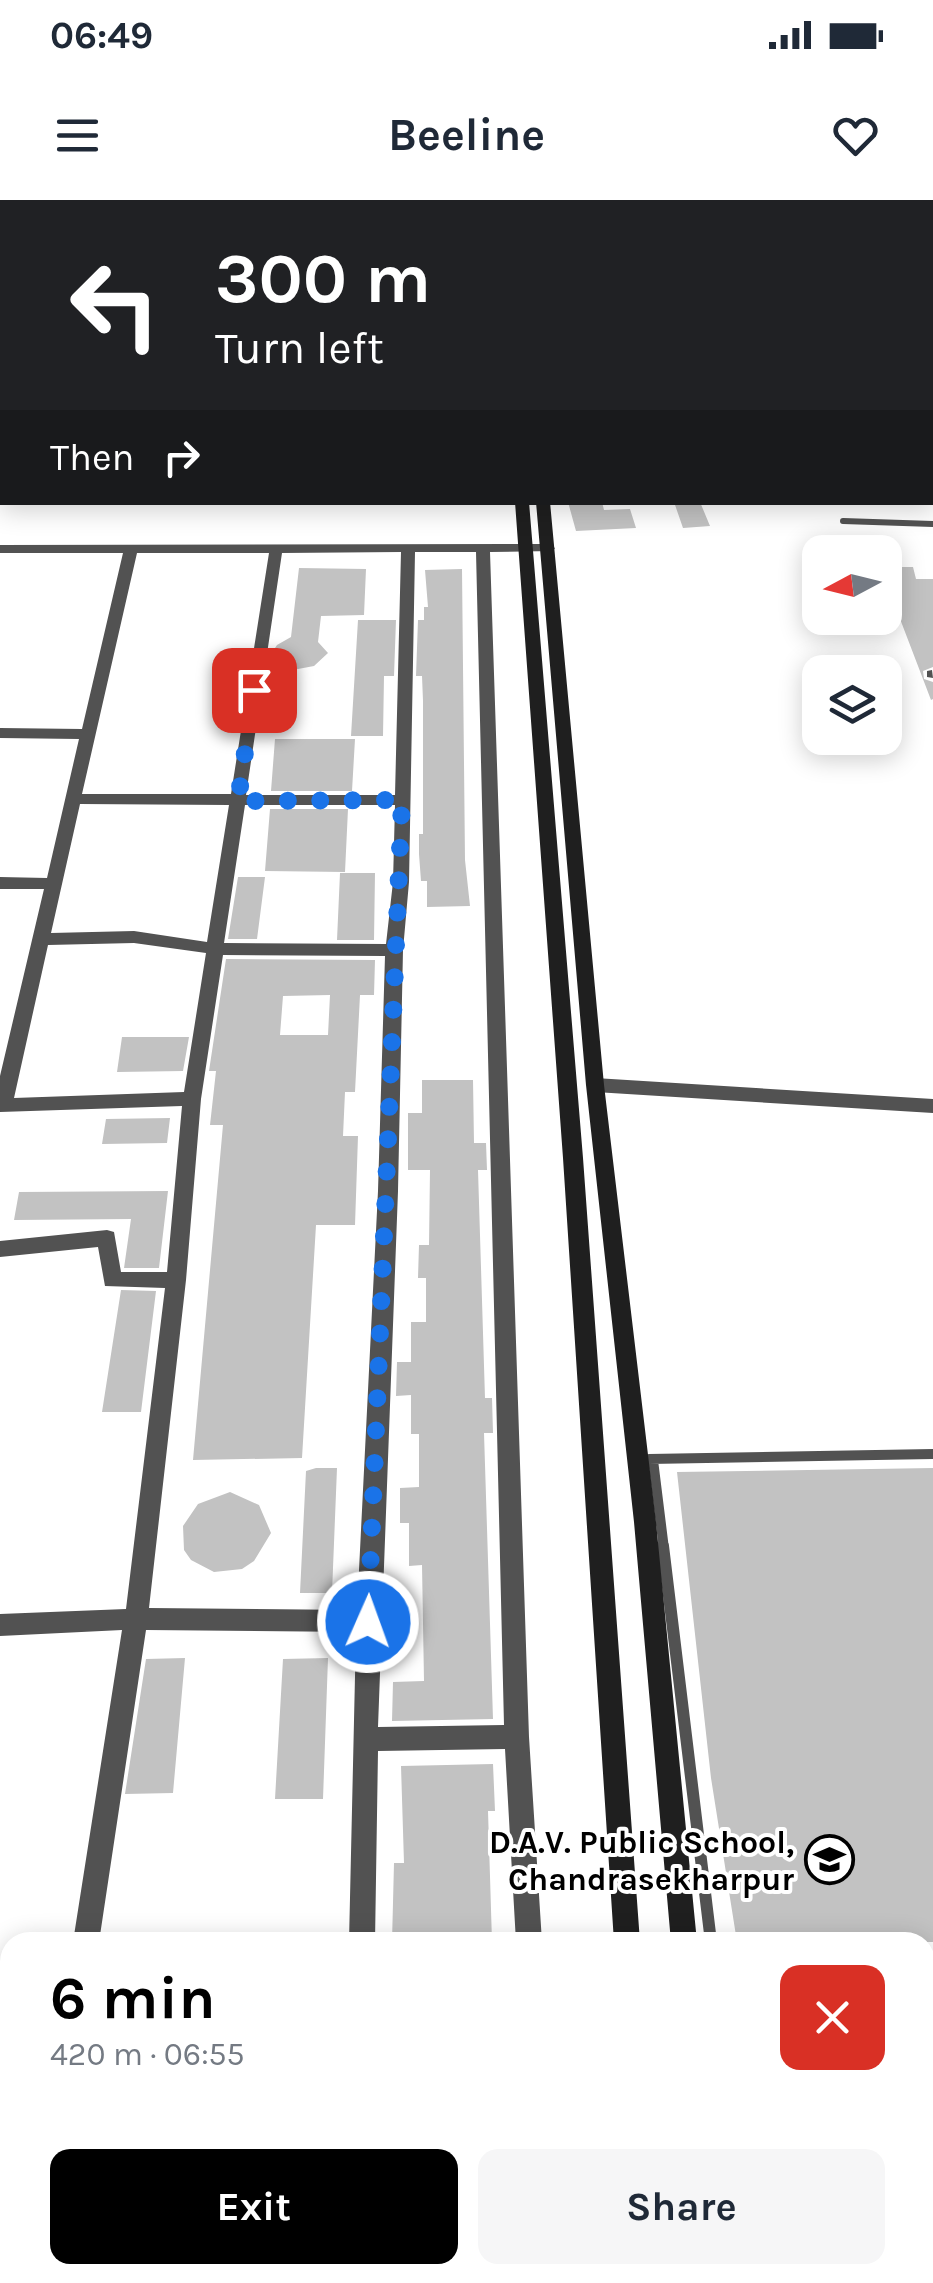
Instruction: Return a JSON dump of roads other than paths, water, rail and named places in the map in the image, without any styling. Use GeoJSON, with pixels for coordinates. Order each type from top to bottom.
{"type":"FeatureCollection","features":[{"type":"Feature","properties":{"kind":"street"},"geometry":{"type":"LineString","coordinates":[[522,505],[626,1932]]}},
{"type":"Feature","properties":{"kind":"street"},"geometry":{"type":"LineString","coordinates":[[543,505],[595,1086],[645,1459],[683,1932]]}},
{"type":"Feature","properties":{"kind":"street"},"geometry":{"type":"LineString","coordinates":[[483,548],[516,1736],[529,1932]]}},
{"type":"Feature","properties":{"kind":"street"},"geometry":{"type":"LineString","coordinates":[[0,550],[548,548]]}},
{"type":"Feature","properties":{"kind":"street"},"geometry":{"type":"LineString","coordinates":[[131,549],[1,1104],[192,1098]]}},
{"type":"Feature","properties":{"kind":"street"},"geometry":{"type":"LineString","coordinates":[[88,1932],[136,1619],[176,1280],[192,1098],[276,549]]}},
{"type":"Feature","properties":{"kind":"street"},"geometry":{"type":"LineString","coordinates":[[362,1932],[368,1622],[388,1190],[408,549]]}},
{"type":"Feature","properties":{"kind":"street"},"geometry":{"type":"LineString","coordinates":[[0,733],[88,734]]}},
{"type":"Feature","properties":{"kind":"street"},"geometry":{"type":"LineString","coordinates":[[73,800],[402,800]]}},
{"type":"Feature","properties":{"kind":"street"},"geometry":{"type":"LineString","coordinates":[[0,883],[54,884]]}},
{"type":"Feature","properties":{"kind":"street"},"geometry":{"type":"LineString","coordinates":[[41,939],[134,937],[217,949],[394,950]]}},
{"type":"Feature","properties":{"kind":"street"},"geometry":{"type":"LineString","coordinates":[[595,1086],[933,1106]]}},
{"type":"Feature","properties":{"kind":"street"},"geometry":{"type":"LineString","coordinates":[[0,1249],[107,1238],[112,1280],[176,1280]]}},
{"type":"Feature","properties":{"kind":"street"},"geometry":{"type":"LineString","coordinates":[[0,1624],[136,1619],[368,1622]]}},
{"type":"Feature","properties":{"kind":"street"},"geometry":{"type":"LineString","coordinates":[[368,1739],[516,1736]]}},
{"type":"Feature","properties":{"kind":"lane"},"geometry":{"type":"LineString","coordinates":[[843,522],[933,524]]}},
{"type":"Feature","properties":{"kind":"lane"},"geometry":{"type":"LineString","coordinates":[[711,1932],[645,1459],[933,1454]]}},
{"type":"Feature","properties":{"kind":"place","name":"D.A.V. Public School, Chandrasekharpur"},"geometry":{"type":"Point","coordinates":[829,1860]}}]}
